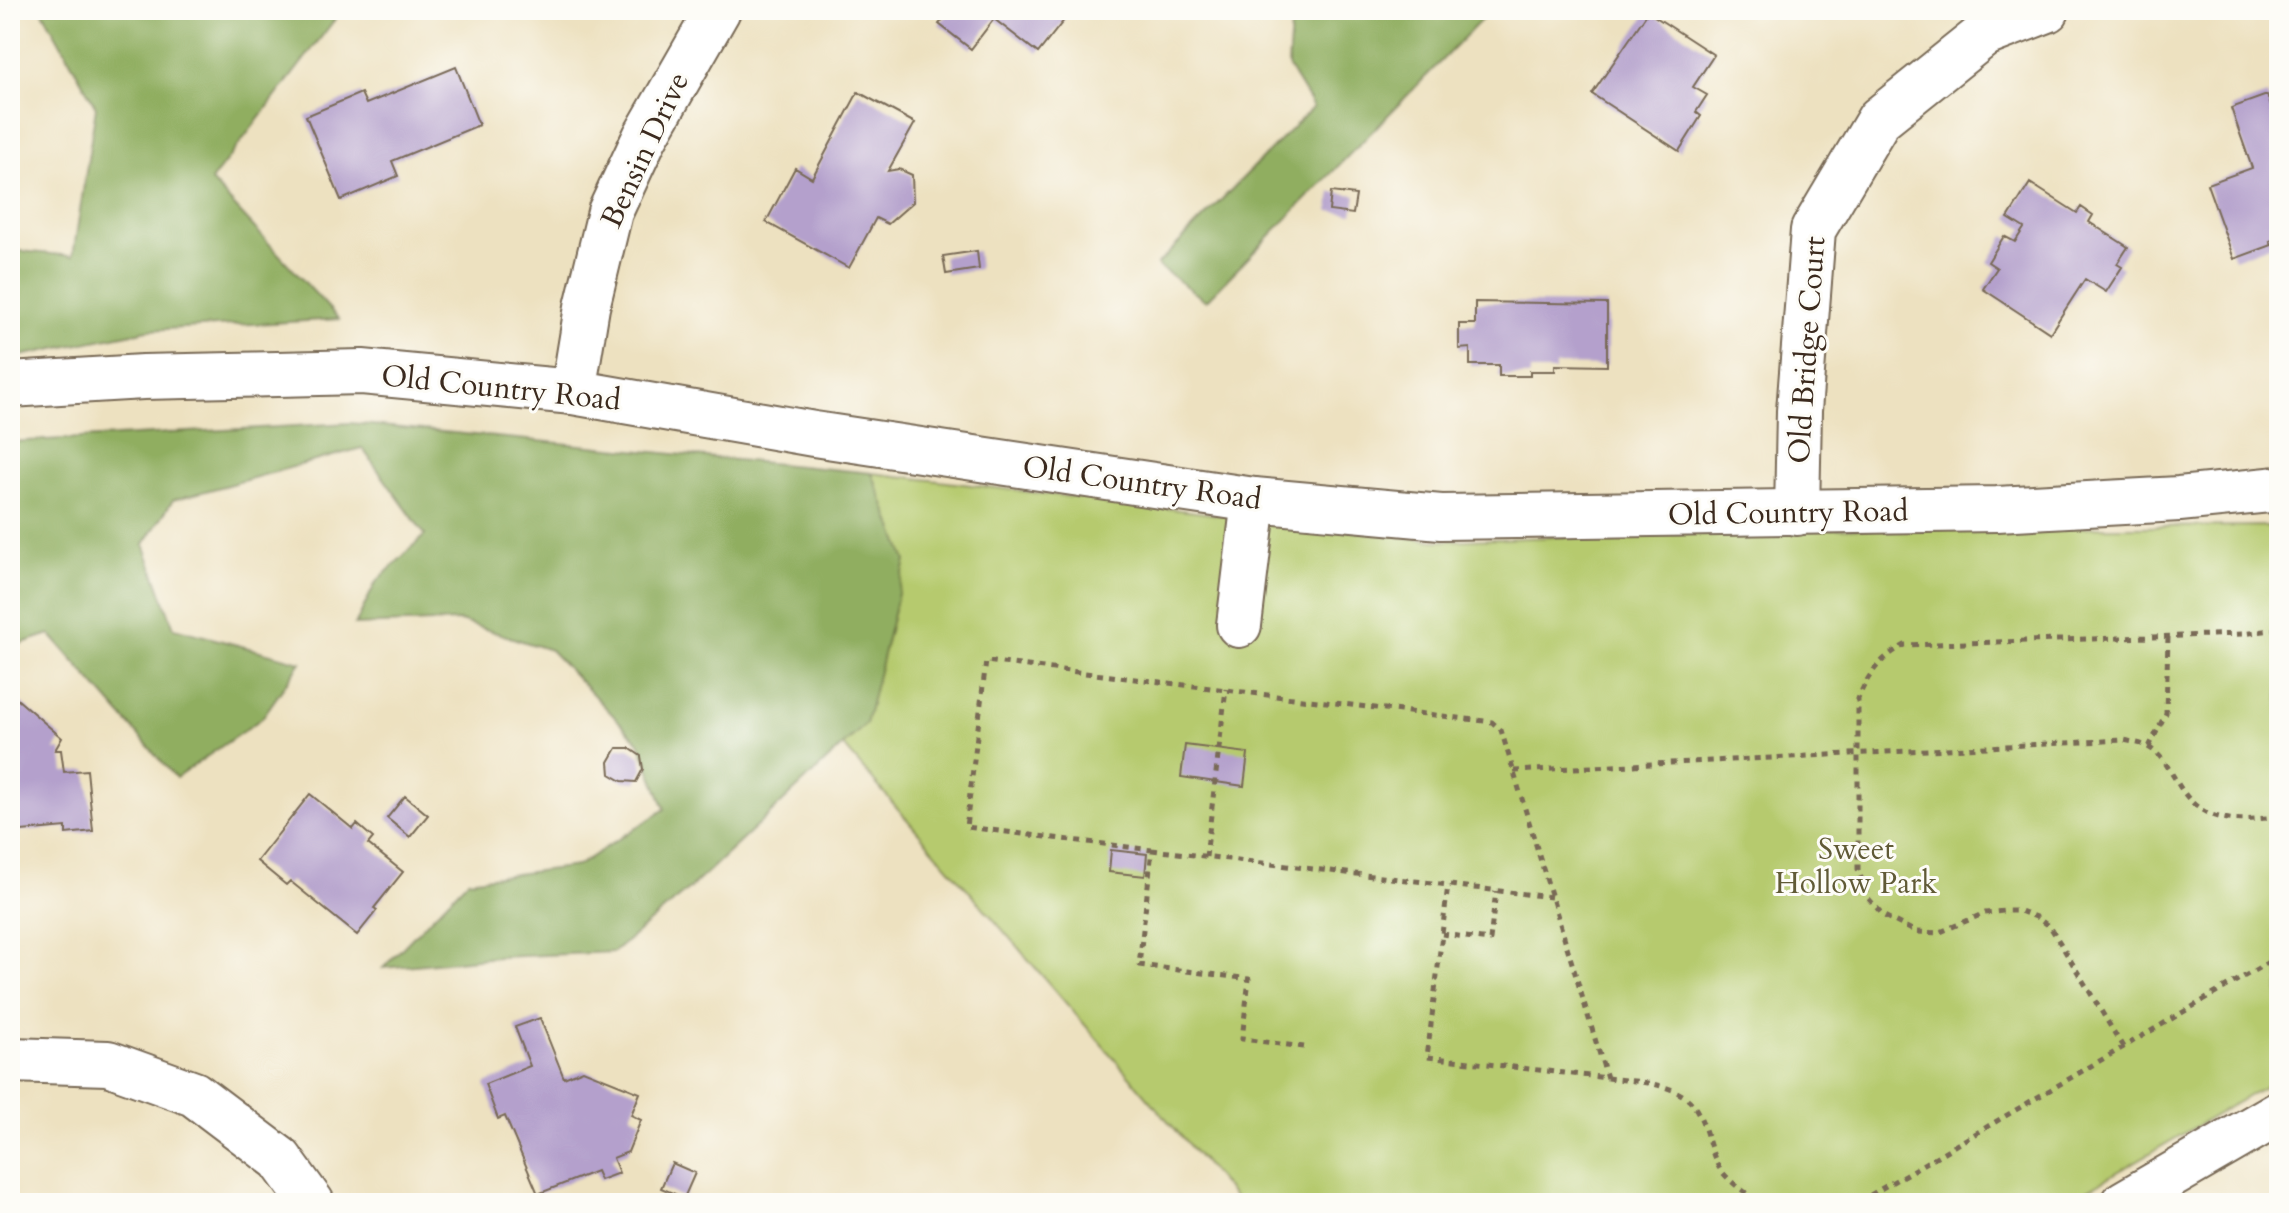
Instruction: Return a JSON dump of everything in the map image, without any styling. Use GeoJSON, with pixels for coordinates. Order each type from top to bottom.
{"type":"FeatureCollection","features":[{"type":"Feature","properties":{"kind":"main road","name":"Bensin Drive"},"geometry":{"type":"LineString","coordinates":[[573,392],[587,307],[610,212],[645,137],[718,10]]}},
{"type":"Feature","properties":{"kind":"main road","name":"Old Bridge Court"},"geometry":{"type":"LineString","coordinates":[[1797,513],[1799,411],[1813,230],[1879,119],[1985,34],[2047,10]]}},
{"type":"Feature","properties":{"kind":"main road","name":"Old Country Road"},"geometry":{"type":"LineString","coordinates":[[10,385],[143,377],[362,372],[573,392],[814,434],[1254,500],[1441,517],[1797,513],[2077,505],[2279,489]]}},
{"type":"Feature","properties":{"kind":"main road"},"geometry":{"type":"LineString","coordinates":[[1239,625],[1254,500]]}},
{"type":"Feature","properties":{"kind":"main road"},"geometry":{"type":"LineString","coordinates":[[10,1060],[108,1063],[194,1094],[280,1159],[312,1203]]}},
{"type":"Feature","properties":{"kind":"main road"},"geometry":{"type":"LineString","coordinates":[[2124,1203],[2279,1113]]}},
{"type":"Feature","properties":{"kind":"path"},"geometry":{"type":"LineString","coordinates":[[2123,1047],[2051,928],[2036,917],[2020,911],[1985,913],[1938,933],[1916,932],[1884,916],[1868,898],[1858,869],[1858,699],[1865,681],[1879,662],[1905,645],[2242,634],[2279,629]]}},
{"type":"Feature","properties":{"kind":"path"},"geometry":{"type":"LineString","coordinates":[[2149,747],[2166,713],[2168,636]]}},
{"type":"Feature","properties":{"kind":"path"},"geometry":{"type":"LineString","coordinates":[[1551,897],[966,827],[986,661],[1492,722],[1501,730],[1607,1078]]}},
{"type":"Feature","properties":{"kind":"path"},"geometry":{"type":"LineString","coordinates":[[1206,857],[1226,689]]}},
{"type":"Feature","properties":{"kind":"path"},"geometry":{"type":"LineString","coordinates":[[1514,771],[2124,740],[2149,747],[2164,763],[2180,791],[2200,809],[2228,819],[2279,817]]}},
{"type":"Feature","properties":{"kind":"path"},"geometry":{"type":"LineString","coordinates":[[1152,850],[1139,965],[1249,979],[1242,1039],[1304,1047]]}},
{"type":"Feature","properties":{"kind":"path"},"geometry":{"type":"LineString","coordinates":[[1448,885],[1427,1057],[1668,1088],[1687,1097],[1721,1169],[1749,1196],[1764,1203]]}},
{"type":"Feature","properties":{"kind":"path"},"geometry":{"type":"LineString","coordinates":[[1442,934],[1490,940],[1496,891]]}},
{"type":"Feature","properties":{"kind":"path"},"geometry":{"type":"LineString","coordinates":[[1848,1203],[1867,1197],[2279,956]]}},
{"type":"Feature","properties":{"kind":"green space"},"geometry":{"type":"Polygon","coordinates":[[[42,10],[342,10],[211,181],[339,319],[148,330],[10,358],[10,250],[73,256],[96,107],[42,10]]]}},
{"type":"Feature","properties":{"kind":"green space"},"geometry":{"type":"Polygon","coordinates":[[[1350,10],[1491,10],[1206,301],[1157,265],[1313,107],[1288,66],[1291,25],[1350,10]]]}},
{"type":"Feature","properties":{"kind":"green space"},"geometry":{"type":"Polygon","coordinates":[[[350,423],[872,473],[906,561],[866,724],[696,883],[614,952],[498,957],[383,968],[468,880],[577,866],[665,809],[639,742],[550,650],[460,621],[355,625],[376,582],[425,535],[362,448],[173,500],[144,544],[174,628],[301,662],[262,718],[176,778],[50,634],[10,647],[10,442],[350,423]]]}},
{"type":"Feature","properties":{"kind":"green space","name":"Sweet Hollow Park"},"geometry":{"type":"Polygon","coordinates":[[[872,473],[1437,541],[1788,529],[2279,526],[2279,1078],[2064,1203],[1239,1203],[834,735],[872,473]]]}},
{"type":"Feature","properties":{"kind":"building"},"geometry":{"type":"Polygon","coordinates":[[[951,10],[1072,10],[1038,53],[994,19],[971,49],[939,24],[951,10]]]}},
{"type":"Feature","properties":{"kind":"building"},"geometry":{"type":"Polygon","coordinates":[[[1648,12],[1714,55],[1693,87],[1707,95],[1696,112],[1701,116],[1679,151],[1592,94],[1648,12]]]}},
{"type":"Feature","properties":{"kind":"building"},"geometry":{"type":"Polygon","coordinates":[[[456,67],[479,125],[392,161],[398,176],[341,200],[306,116],[361,93],[366,104],[456,67]]]}},
{"type":"Feature","properties":{"kind":"building"},"geometry":{"type":"Polygon","coordinates":[[[858,92],[915,123],[888,171],[899,169],[912,175],[913,202],[888,224],[876,218],[849,268],[766,222],[795,168],[812,178],[858,92]]]}},
{"type":"Feature","properties":{"kind":"building"},"geometry":{"type":"Polygon","coordinates":[[[2267,95],[2274,113],[2279,111],[2279,220],[2275,222],[2279,237],[2270,241],[2272,245],[2234,259],[2207,184],[2252,168],[2231,108],[2267,95]]]}},
{"type":"Feature","properties":{"kind":"building"},"geometry":{"type":"Polygon","coordinates":[[[2030,183],[2077,213],[2081,207],[2093,215],[2089,222],[2128,247],[2117,264],[2122,267],[2106,292],[2085,279],[2050,333],[1983,289],[1997,268],[1988,262],[2004,236],[2015,242],[2024,228],[2008,218],[2030,183]]]}},
{"type":"Feature","properties":{"kind":"building"},"geometry":{"type":"Polygon","coordinates":[[[1331,192],[1356,195],[1353,214],[1329,211],[1331,192]]]}},
{"type":"Feature","properties":{"kind":"building"},"geometry":{"type":"Polygon","coordinates":[[[977,251],[979,269],[946,274],[943,256],[977,251]]]}},
{"type":"Feature","properties":{"kind":"building"},"geometry":{"type":"Polygon","coordinates":[[[1475,302],[1607,304],[1607,366],[1555,365],[1555,371],[1530,371],[1530,376],[1499,376],[1499,365],[1470,365],[1470,348],[1459,349],[1459,324],[1475,324],[1475,302]]]}},
{"type":"Feature","properties":{"kind":"building"},"geometry":{"type":"Polygon","coordinates":[[[17,699],[62,738],[55,750],[61,750],[64,772],[87,770],[93,831],[66,834],[66,827],[10,832],[10,700],[17,699]]]}},
{"type":"Feature","properties":{"kind":"building"},"geometry":{"type":"Polygon","coordinates":[[[1185,745],[1248,753],[1244,786],[1181,777],[1185,745]]]}},
{"type":"Feature","properties":{"kind":"building"},"geometry":{"type":"Polygon","coordinates":[[[617,748],[629,748],[641,756],[643,769],[636,782],[622,781],[610,774],[609,762],[617,748]]]}},
{"type":"Feature","properties":{"kind":"building"},"geometry":{"type":"Polygon","coordinates":[[[310,794],[353,829],[357,824],[373,838],[368,844],[403,872],[357,935],[290,881],[286,885],[257,861],[310,794]]]}},
{"type":"Feature","properties":{"kind":"building"},"geometry":{"type":"Polygon","coordinates":[[[405,796],[428,815],[410,837],[387,818],[405,796]]]}},
{"type":"Feature","properties":{"kind":"building"},"geometry":{"type":"Polygon","coordinates":[[[1111,850],[1147,854],[1145,876],[1109,872],[1111,850]]]}},
{"type":"Feature","properties":{"kind":"building"},"geometry":{"type":"Polygon","coordinates":[[[540,1018],[564,1078],[583,1070],[640,1093],[631,1115],[641,1120],[628,1152],[613,1158],[619,1173],[600,1180],[596,1171],[538,1194],[505,1116],[498,1119],[485,1084],[530,1066],[515,1027],[540,1018]]]}},
{"type":"Feature","properties":{"kind":"building"},"geometry":{"type":"Polygon","coordinates":[[[672,1163],[695,1173],[684,1198],[661,1188],[672,1163]]]}}]}
